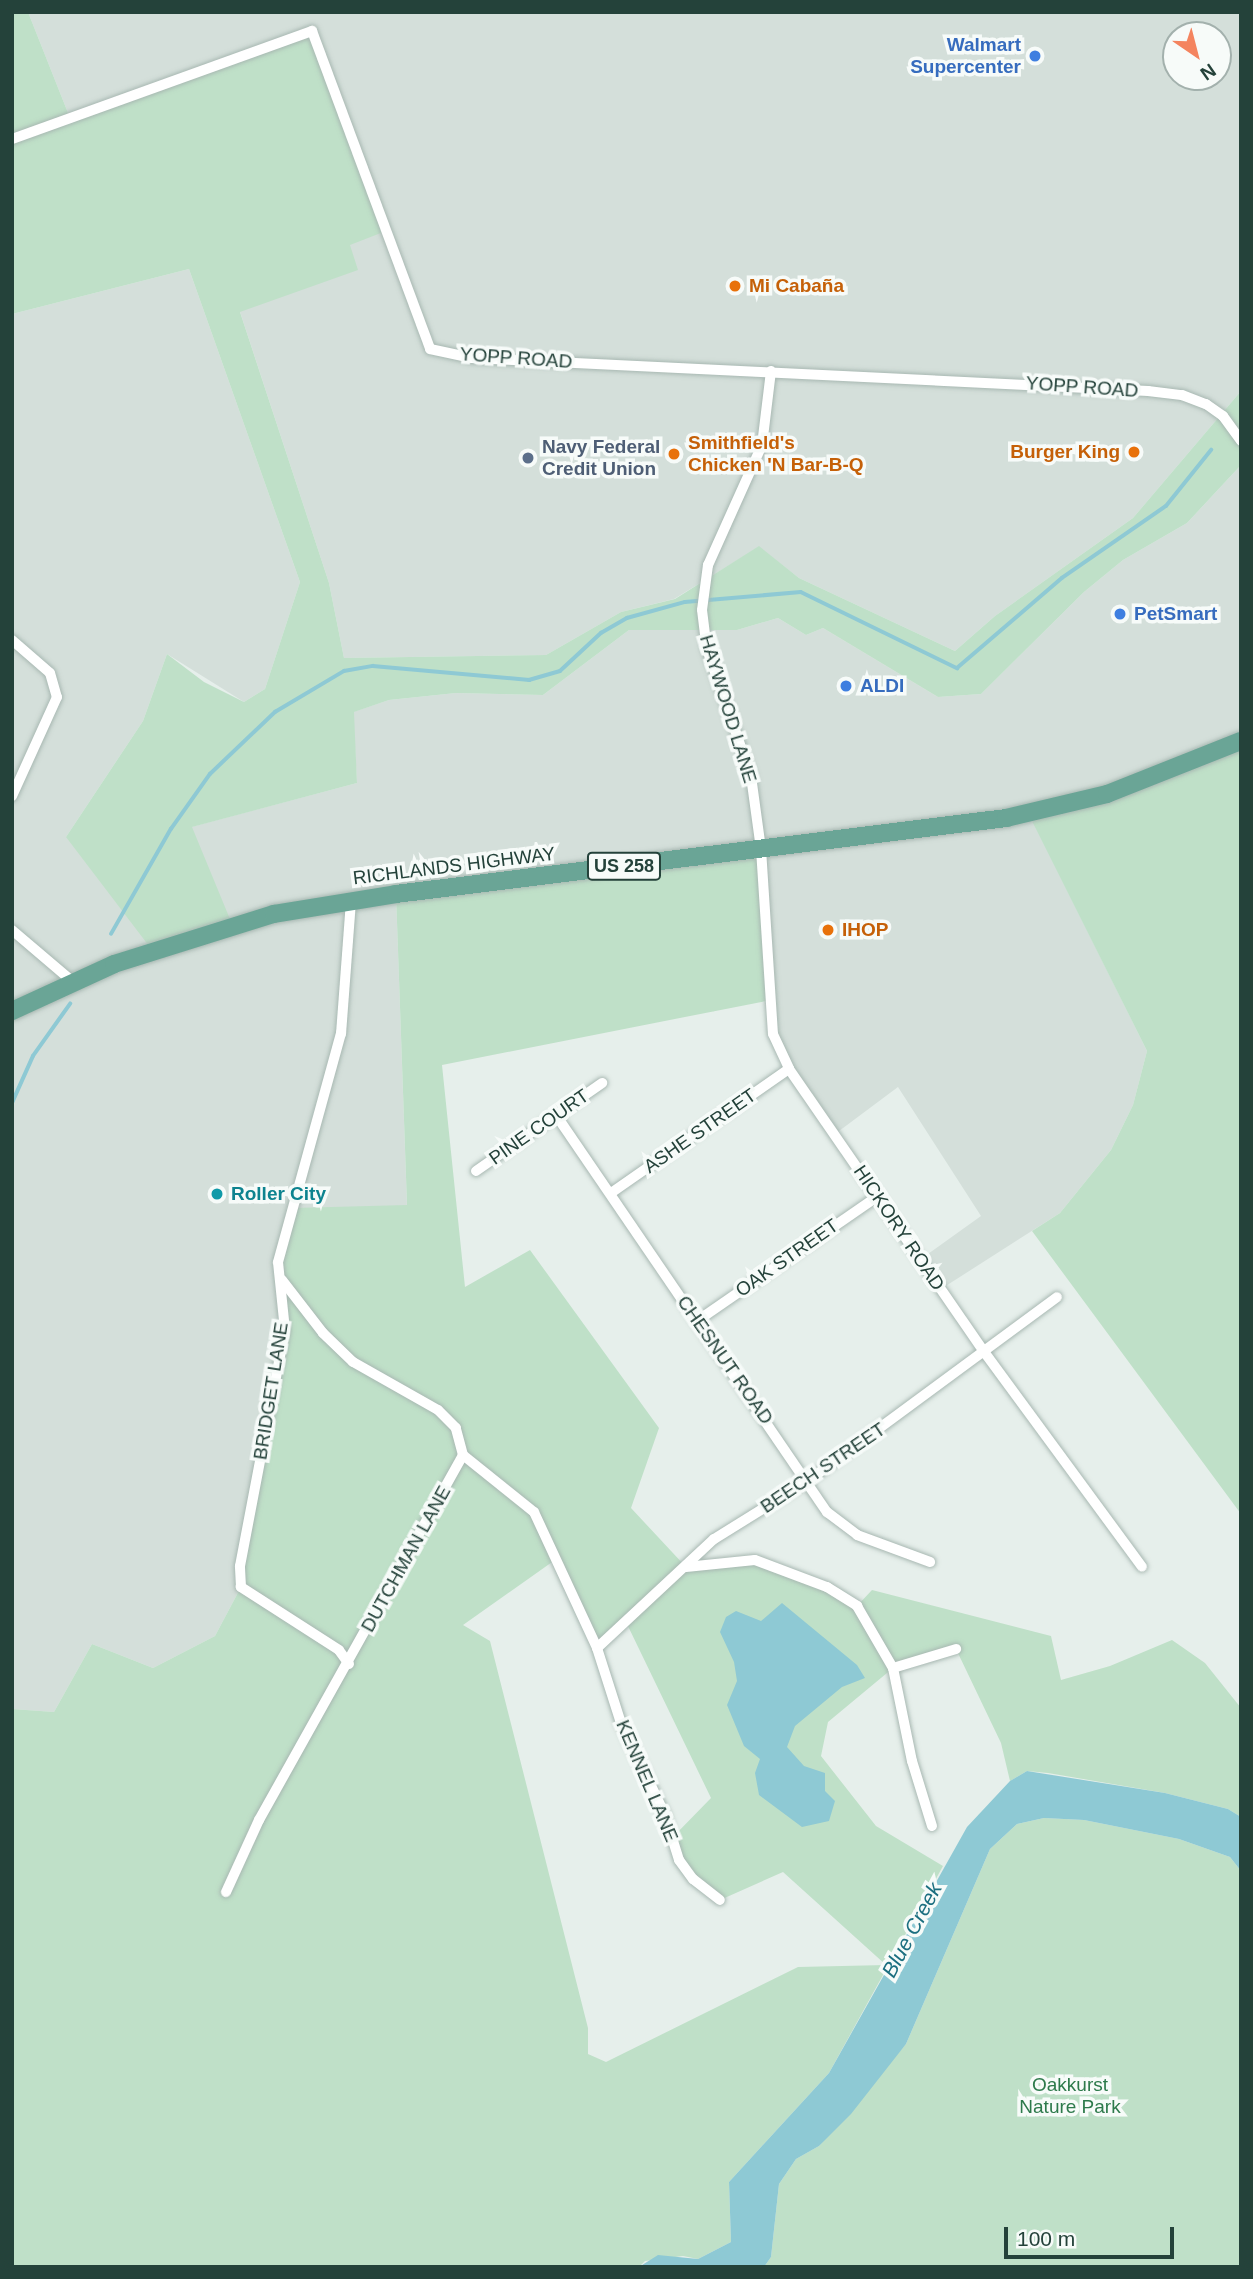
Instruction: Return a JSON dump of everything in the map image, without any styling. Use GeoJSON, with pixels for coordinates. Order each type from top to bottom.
{"type":"FeatureCollection","features":[{"type":"Feature","properties":{"kind":"main road","name":"RICHLANDS HIGHWAY"},"geometry":{"type":"LineString","coordinates":[[12,1012],[73,982],[232,924],[351,900],[957,827],[1056,807],[1156,777],[1241,741]]}},
{"type":"Feature","properties":{"kind":"street","name":"YOPP ROAD"},"geometry":{"type":"LineString","coordinates":[[12,139],[312,31],[430,349],[472,358],[771,371],[1182,395],[1223,416],[1241,441]]}},
{"type":"Feature","properties":{"kind":"street","name":"HAYWOOD LANE"},"geometry":{"type":"LineString","coordinates":[[761,849],[751,776],[706,649],[704,582],[762,445],[771,371]]}},
{"type":"Feature","properties":{"kind":"street"},"geometry":{"type":"LineString","coordinates":[[12,640],[50,673],[57,697],[12,796]]}},
{"type":"Feature","properties":{"kind":"street","name":"HICKORY ROAD"},"geometry":{"type":"LineString","coordinates":[[761,849],[773,1034],[789,1069],[985,1353],[1142,1567]]}},
{"type":"Feature","properties":{"kind":"street","name":"BRIDGET LANE"},"geometry":{"type":"LineString","coordinates":[[349,1664],[338,1650],[241,1587],[240,1566],[285,1330],[282,1280],[278,1262],[341,1034],[351,900]]}},
{"type":"Feature","properties":{"kind":"street"},"geometry":{"type":"LineString","coordinates":[[12,930],[73,982]]}},
{"type":"Feature","properties":{"kind":"street","name":"ASHE STREET"},"geometry":{"type":"LineString","coordinates":[[611,1193],[789,1069]]}},
{"type":"Feature","properties":{"kind":"street","name":"PINE COURT"},"geometry":{"type":"LineString","coordinates":[[476,1171],[602,1083]]}},
{"type":"Feature","properties":{"kind":"street","name":"CHESNUT ROAD"},"geometry":{"type":"LineString","coordinates":[[556,1115],[809,1480],[827,1512],[857,1535],[930,1562]]}},
{"type":"Feature","properties":{"kind":"street","name":"OAK STREET"},"geometry":{"type":"LineString","coordinates":[[697,1321],[878,1196]]}},
{"type":"Feature","properties":{"kind":"street"},"geometry":{"type":"LineString","coordinates":[[282,1280],[323,1333],[354,1362],[438,1410],[456,1428],[463,1455]]}},
{"type":"Feature","properties":{"kind":"street","name":"BEECH STREET"},"geometry":{"type":"LineString","coordinates":[[597,1648],[714,1539],[809,1480],[985,1353],[1057,1297]]}},
{"type":"Feature","properties":{"kind":"street","name":"KENNEL LANE"},"geometry":{"type":"LineString","coordinates":[[463,1455],[534,1511],[597,1648],[621,1723],[665,1815],[679,1860],[693,1879],[720,1900]]}},
{"type":"Feature","properties":{"kind":"street","name":"DUTCHMAN LANE"},"geometry":{"type":"LineString","coordinates":[[226,1892],[258,1820],[349,1664],[463,1455]]}},
{"type":"Feature","properties":{"kind":"street"},"geometry":{"type":"LineString","coordinates":[[686,1567],[755,1560],[827,1587],[857,1606],[893,1668],[912,1761],[932,1826]]}},
{"type":"Feature","properties":{"kind":"street"},"geometry":{"type":"LineString","coordinates":[[893,1668],[956,1649]]}},
{"type":"Feature","properties":{"kind":"shaded area"},"geometry":{"type":"Polygon","coordinates":[[[28,12],[1241,12],[1241,391],[1133,518],[995,616],[955,651],[799,578],[759,547],[674,599],[621,612],[546,655],[344,658],[329,583],[223,260],[70,118],[28,12]]]}},
{"type":"Feature","properties":{"kind":"shaded area"},"geometry":{"type":"Polygon","coordinates":[[[189,269],[300,582],[265,689],[244,702],[167,654],[143,721],[66,837],[191,827],[357,783],[353,712],[389,700],[456,693],[543,695],[629,630],[737,630],[778,618],[806,635],[823,628],[938,697],[981,694],[1084,592],[1123,560],[1187,523],[1241,465],[1241,741],[1029,813],[1147,1051],[1133,1105],[1111,1150],[1060,1213],[941,1289],[921,1259],[981,1216],[898,1087],[835,1134],[773,1034],[761,850],[396,894],[407,1206],[285,1330],[241,1587],[215,1636],[153,1668],[92,1644],[54,1712],[12,1709],[12,314],[189,269]]]}},
{"type":"Feature","properties":{"kind":"green space"},"geometry":{"type":"Polygon","coordinates":[[[12,12],[28,12],[70,118],[312,31],[386,231],[350,245],[358,270],[240,312],[329,583],[344,658],[546,655],[621,612],[675,599],[759,546],[799,578],[955,651],[995,616],[1133,518],[1241,391],[1241,465],[1187,523],[1123,560],[1084,592],[981,694],[938,697],[823,628],[806,635],[778,618],[737,630],[629,630],[543,695],[456,693],[389,700],[354,712],[357,783],[192,827],[232,924],[152,950],[66,837],[143,721],[167,654],[204,682],[244,702],[265,689],[300,582],[189,269],[12,314],[12,12]]]}},
{"type":"Feature","properties":{"kind":"green space"},"geometry":{"type":"Polygon","coordinates":[[[1241,741],[1241,1514],[1032,1231],[1060,1213],[1111,1150],[1133,1105],[1147,1051],[1028,813],[1241,741]]]}},
{"type":"Feature","properties":{"kind":"green space"},"geometry":{"type":"Polygon","coordinates":[[[761,849],[771,1000],[442,1065],[465,1287],[530,1250],[659,1428],[631,1508],[686,1567],[755,1560],[857,1606],[872,1590],[1051,1636],[1061,1680],[1110,1666],[1172,1640],[1205,1663],[1241,1708],[1241,1817],[1228,1809],[1165,1793],[1048,1773],[1027,1771],[1010,1781],[1001,1743],[956,1649],[893,1668],[828,1722],[821,1756],[876,1826],[943,1866],[829,2073],[729,2182],[731,2242],[698,2259],[683,2256],[645,2261],[639,2267],[12,2267],[12,1709],[54,1712],[92,1644],[153,1668],[215,1636],[241,1587],[285,1330],[278,1262],[293,1208],[407,1205],[396,894],[761,849]],[[555,1560],[463,1625],[490,1641],[588,2028],[588,2054],[606,2062],[798,1967],[886,1965],[783,1872],[720,1900],[693,1879],[672,1838],[711,1798],[626,1622],[597,1648],[555,1560]]]}},
{"type":"Feature","properties":{"kind":"green space","name":"Oakkurst Nature Park"},"geometry":{"type":"Polygon","coordinates":[[[1044,1818],[1084,1820],[1179,1839],[1230,1857],[1241,1871],[1241,2267],[764,2267],[771,2257],[779,2184],[796,2159],[819,2146],[906,2044],[990,1849],[1017,1824],[1044,1818]]]}},
{"type":"Feature","properties":{"kind":"water"},"geometry":{"type":"Polygon","coordinates":[[[782,1603],[857,1665],[865,1678],[842,1687],[795,1726],[787,1747],[804,1766],[825,1773],[825,1791],[835,1801],[829,1821],[802,1827],[759,1795],[755,1773],[760,1759],[744,1746],[727,1705],[737,1681],[734,1662],[720,1632],[726,1617],[736,1611],[761,1621],[782,1603]]]}},
{"type":"Feature","properties":{"kind":"water","name":"Blue Creek"},"geometry":{"type":"Polygon","coordinates":[[[1027,1771],[1165,1793],[1228,1809],[1241,1817],[1241,1871],[1230,1857],[1179,1839],[1084,1820],[1044,1818],[1017,1824],[990,1849],[906,2044],[851,2114],[819,2146],[796,2159],[779,2184],[771,2257],[764,2267],[639,2267],[658,2255],[698,2259],[731,2242],[729,2182],[829,2073],[967,1827],[1010,1781],[1027,1771]]]}},
{"type":"Feature","properties":{"kind":"waterway"},"geometry":{"type":"LineString","coordinates":[[111,934],[171,829],[210,774],[275,712],[344,671],[373,666],[529,680],[560,671],[601,633],[627,618],[685,602],[801,592],[957,668],[1062,578],[1166,506],[1211,450]]}},
{"type":"Feature","properties":{"kind":"waterway"},"geometry":{"type":"LineString","coordinates":[[12,1103],[33,1056],[70,1004]]}},
{"type":"Feature","properties":{"kind":"place","name":"Walmart Supercenter"},"geometry":{"type":"Point","coordinates":[1035,56]}},
{"type":"Feature","properties":{"kind":"place","name":"Mi Cabaña"},"geometry":{"type":"Point","coordinates":[735,286]}},
{"type":"Feature","properties":{"kind":"place","name":"Burger King"},"geometry":{"type":"Point","coordinates":[1134,452]}},
{"type":"Feature","properties":{"kind":"place","name":"Smithfield's Chicken 'N Bar-B-Q"},"geometry":{"type":"Point","coordinates":[674,454]}},
{"type":"Feature","properties":{"kind":"place","name":"Navy Federal Credit Union"},"geometry":{"type":"Point","coordinates":[528,458]}},
{"type":"Feature","properties":{"kind":"place","name":"PetSmart"},"geometry":{"type":"Point","coordinates":[1120,614]}},
{"type":"Feature","properties":{"kind":"place","name":"ALDI"},"geometry":{"type":"Point","coordinates":[846,686]}},
{"type":"Feature","properties":{"kind":"place","name":"IHOP"},"geometry":{"type":"Point","coordinates":[828,930]}},
{"type":"Feature","properties":{"kind":"place","name":"Roller City"},"geometry":{"type":"Point","coordinates":[217,1194]}}]}
